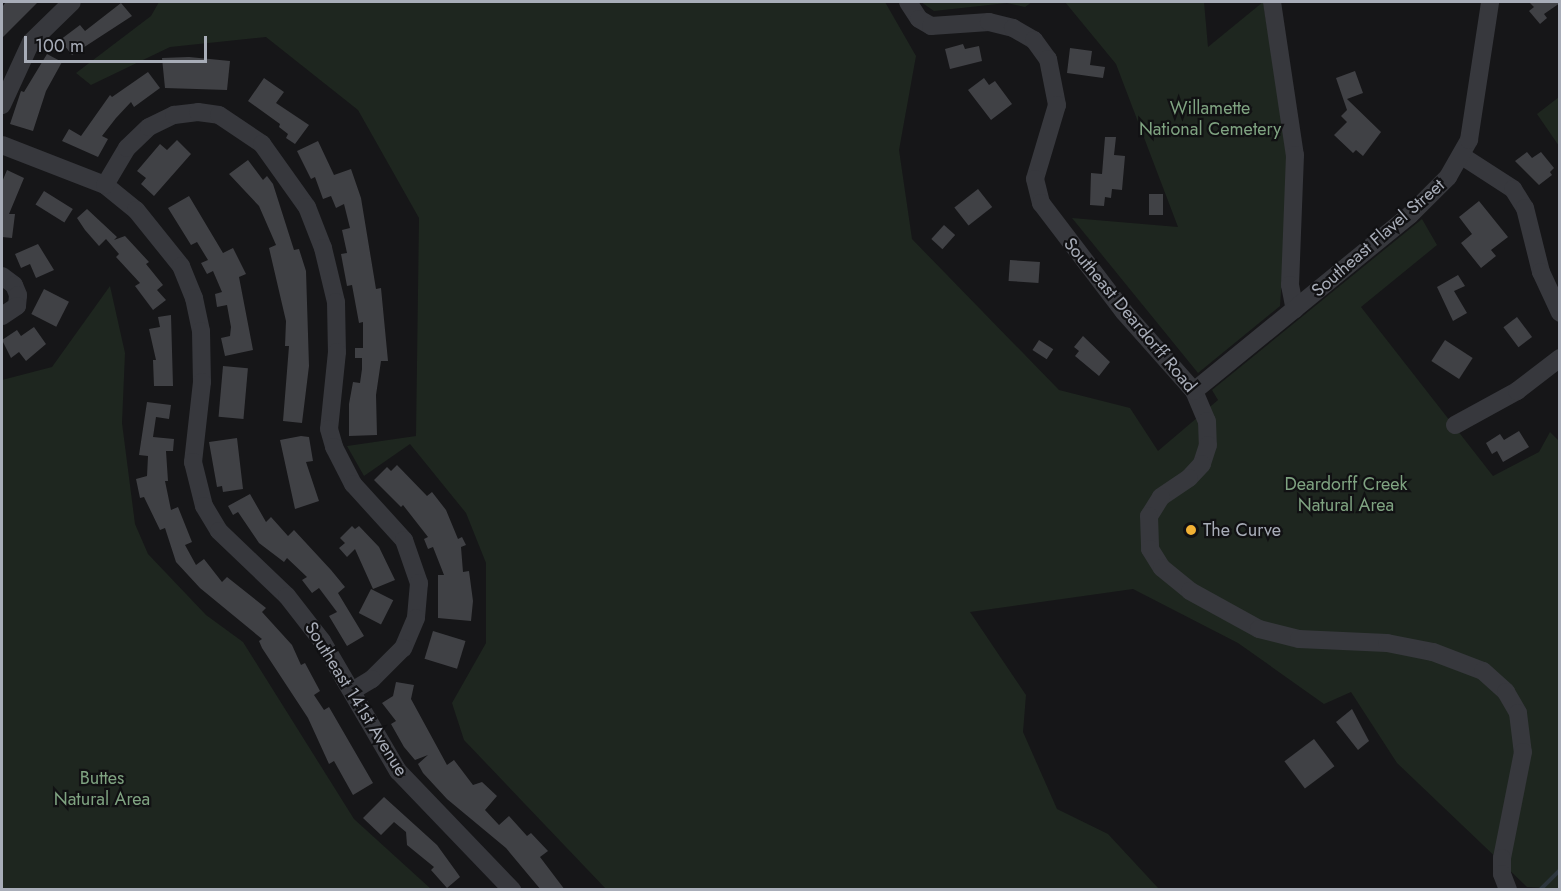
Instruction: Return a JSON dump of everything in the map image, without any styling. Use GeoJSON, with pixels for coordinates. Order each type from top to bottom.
{"type":"FeatureCollection","features":[{"type":"Feature","properties":{"kind":"street"},"geometry":{"type":"LineString","coordinates":[[2,105],[31,42],[72,2]]}},
{"type":"Feature","properties":{"kind":"street","name":"Southeast Deardorff Road"},"geometry":{"type":"LineString","coordinates":[[908,2],[919,19],[931,26],[1003,24],[1021,31],[1043,50],[1053,73],[1057,105],[1035,179],[1041,203],[1124,312],[1194,391],[1207,421],[1208,445],[1196,472],[1161,497],[1152,509],[1147,532],[1153,557],[1176,582],[1258,628],[1299,639],[1410,646],[1468,663],[1500,684],[1518,713],[1523,738],[1520,780],[1502,858],[1502,874],[1508,890]]}},
{"type":"Feature","properties":{"kind":"street"},"geometry":{"type":"LineString","coordinates":[[1272,2],[1295,155],[1290,285],[1296,310]]}},
{"type":"Feature","properties":{"kind":"street","name":"Southeast Flavel Street"},"geometry":{"type":"LineString","coordinates":[[1194,391],[1296,310],[1433,195],[1462,156],[1472,127],[1490,2]]}},
{"type":"Feature","properties":{"kind":"street"},"geometry":{"type":"LineString","coordinates":[[105,185],[127,148],[149,127],[174,115],[198,112],[219,115],[262,144],[307,207],[323,248],[336,302],[337,352],[329,429],[334,447],[352,484],[404,540],[419,583],[416,618],[403,648],[379,673],[352,691]]}},
{"type":"Feature","properties":{"kind":"street","name":"Southeast 141st Avenue"},"geometry":{"type":"LineString","coordinates":[[2,145],[105,185],[160,237],[181,266],[194,298],[203,348],[193,462],[204,506],[219,531],[238,553],[300,611],[352,691],[399,771],[512,890]]}},
{"type":"Feature","properties":{"kind":"street"},"geometry":{"type":"LineString","coordinates":[[1462,156],[1513,189],[1526,208],[1541,272],[1560,312]]}},
{"type":"Feature","properties":{"kind":"street"},"geometry":{"type":"LineString","coordinates":[[2,276],[14,285],[18,295],[17,306],[2,316]]}},
{"type":"Feature","properties":{"kind":"street"},"geometry":{"type":"LineString","coordinates":[[1455,425],[1517,391],[1560,358]]}},
{"type":"Feature","properties":{"kind":"green space","name":"Deardorff Creek Natural Area"},"geometry":{"type":"Polygon","coordinates":[[[159,2],[885,2],[916,56],[899,150],[912,239],[1059,390],[1130,408],[1158,451],[1218,400],[1212,390],[1422,219],[1437,245],[1361,307],[1493,476],[1539,452],[1550,432],[1559,441],[1559,889],[1527,887],[1397,763],[1351,692],[1324,704],[1238,643],[1133,589],[970,612],[1026,695],[1023,732],[1057,809],[1108,834],[1159,889],[606,889],[464,740],[452,703],[486,643],[486,563],[466,513],[410,444],[364,476],[347,446],[416,436],[419,218],[358,110],[266,37],[170,47],[91,85],[76,73],[151,16],[159,2]]]}},
{"type":"Feature","properties":{"kind":"green space"},"geometry":{"type":"Polygon","coordinates":[[[921,2],[1032,2],[1025,7],[1007,3],[934,11],[921,2]]]}},
{"type":"Feature","properties":{"kind":"green space","name":"Willamette National Cemetery"},"geometry":{"type":"Polygon","coordinates":[[[1065,2],[1204,2],[1208,47],[1263,2],[1290,165],[1280,306],[1198,373],[1072,218],[1178,227],[1116,64],[1065,2]]]}},
{"type":"Feature","properties":{"kind":"green space"},"geometry":{"type":"Polygon","coordinates":[[[1559,97],[1559,146],[1537,114],[1559,97]]]}},
{"type":"Feature","properties":{"kind":"green space","name":"Buttes Natural Area"},"geometry":{"type":"Polygon","coordinates":[[[110,286],[125,353],[122,423],[135,524],[148,554],[206,615],[243,642],[354,819],[431,889],[2,889],[2,380],[52,367],[110,286]]]}},
{"type":"Feature","properties":{"kind":"building"},"geometry":{"type":"Polygon","coordinates":[[[6,2],[38,2],[2,38],[2,7],[6,2]]]}},
{"type":"Feature","properties":{"kind":"building"},"geometry":{"type":"Polygon","coordinates":[[[1529,2],[1560,3],[1544,14],[1547,18],[1540,24],[1529,11],[1534,7],[1529,2]]]}},
{"type":"Feature","properties":{"kind":"building"},"geometry":{"type":"Polygon","coordinates":[[[121,3],[132,16],[72,55],[60,40],[80,25],[85,31],[121,3]]]}},
{"type":"Feature","properties":{"kind":"building"},"geometry":{"type":"Polygon","coordinates":[[[963,44],[965,49],[979,46],[982,61],[950,69],[945,49],[963,44]]]}},
{"type":"Feature","properties":{"kind":"building"},"geometry":{"type":"Polygon","coordinates":[[[1070,48],[1092,51],[1090,65],[1105,67],[1103,78],[1067,73],[1070,48]]]}},
{"type":"Feature","properties":{"kind":"building"},"geometry":{"type":"Polygon","coordinates":[[[47,54],[62,62],[46,91],[33,131],[10,124],[21,91],[24,92],[47,54]]]}},
{"type":"Feature","properties":{"kind":"building"},"geometry":{"type":"Polygon","coordinates":[[[189,57],[230,61],[227,90],[165,88],[162,58],[189,57]]]}},
{"type":"Feature","properties":{"kind":"building"},"geometry":{"type":"Polygon","coordinates":[[[1355,71],[1363,93],[1347,99],[1381,132],[1363,156],[1356,150],[1353,153],[1334,135],[1347,122],[1341,116],[1347,110],[1336,78],[1355,71]]]}},
{"type":"Feature","properties":{"kind":"building"},"geometry":{"type":"Polygon","coordinates":[[[148,72],[160,88],[134,107],[131,102],[116,118],[102,136],[108,139],[98,157],[62,141],[69,129],[81,136],[110,95],[112,97],[148,72]]]}},
{"type":"Feature","properties":{"kind":"building"},"geometry":{"type":"Polygon","coordinates":[[[264,78],[284,92],[276,103],[309,125],[295,144],[286,138],[288,134],[279,127],[280,124],[248,101],[264,78]]]}},
{"type":"Feature","properties":{"kind":"building"},"geometry":{"type":"Polygon","coordinates":[[[984,78],[989,85],[995,81],[1012,104],[991,120],[968,90],[984,78]]]}},
{"type":"Feature","properties":{"kind":"building"},"geometry":{"type":"Polygon","coordinates":[[[1105,137],[1116,137],[1114,155],[1125,156],[1122,190],[1112,189],[1111,198],[1105,197],[1104,206],[1090,205],[1091,173],[1102,174],[1105,137]]]}},
{"type":"Feature","properties":{"kind":"building"},"geometry":{"type":"Polygon","coordinates":[[[177,140],[191,154],[154,196],[141,184],[146,178],[137,171],[160,144],[167,150],[177,140]]]}},
{"type":"Feature","properties":{"kind":"building"},"geometry":{"type":"Polygon","coordinates":[[[318,141],[334,175],[351,169],[361,198],[376,289],[381,288],[388,361],[381,361],[376,395],[377,435],[349,436],[349,404],[353,382],[360,383],[362,369],[362,358],[355,358],[355,348],[363,348],[363,322],[359,323],[352,285],[347,286],[341,254],[347,253],[342,230],[350,228],[344,204],[336,208],[331,196],[323,199],[315,177],[311,179],[297,151],[318,141]]]}},
{"type":"Feature","properties":{"kind":"building"},"geometry":{"type":"Polygon","coordinates":[[[1527,152],[1532,158],[1541,152],[1554,168],[1550,172],[1552,175],[1539,185],[1515,161],[1527,152]]]}},
{"type":"Feature","properties":{"kind":"building"},"geometry":{"type":"Polygon","coordinates":[[[248,160],[263,180],[267,176],[273,184],[294,250],[299,249],[306,271],[309,366],[302,423],[283,421],[289,346],[285,346],[286,321],[269,248],[276,245],[259,206],[229,174],[248,160]]]}},
{"type":"Feature","properties":{"kind":"building"},"geometry":{"type":"Polygon","coordinates":[[[7,170],[24,178],[9,214],[15,214],[12,238],[2,237],[2,182],[7,170]]]}},
{"type":"Feature","properties":{"kind":"building"},"geometry":{"type":"Polygon","coordinates":[[[978,189],[992,207],[969,226],[954,207],[978,189]]]}},
{"type":"Feature","properties":{"kind":"building"},"geometry":{"type":"Polygon","coordinates":[[[44,191],[73,209],[64,223],[36,205],[44,191]]]}},
{"type":"Feature","properties":{"kind":"building"},"geometry":{"type":"Polygon","coordinates":[[[1149,194],[1163,194],[1163,215],[1149,215],[1149,194]]]}},
{"type":"Feature","properties":{"kind":"building"},"geometry":{"type":"Polygon","coordinates":[[[189,196],[223,253],[233,248],[246,274],[239,277],[253,350],[225,356],[221,338],[230,336],[231,327],[227,305],[217,307],[215,294],[222,292],[213,271],[207,274],[201,263],[208,260],[197,242],[191,245],[168,208],[189,196]]]}},
{"type":"Feature","properties":{"kind":"building"},"geometry":{"type":"Polygon","coordinates":[[[1479,201],[1508,237],[1491,250],[1496,256],[1481,268],[1461,243],[1472,234],[1459,217],[1479,201]]]}},
{"type":"Feature","properties":{"kind":"building"},"geometry":{"type":"Polygon","coordinates":[[[87,209],[117,237],[114,240],[125,236],[149,262],[146,264],[163,285],[157,290],[166,300],[153,310],[135,286],[140,283],[116,257],[119,254],[106,239],[99,246],[77,218],[87,209]]]}},
{"type":"Feature","properties":{"kind":"building"},"geometry":{"type":"Polygon","coordinates":[[[944,225],[955,235],[942,249],[931,239],[944,225]]]}},
{"type":"Feature","properties":{"kind":"building"},"geometry":{"type":"Polygon","coordinates":[[[38,244],[54,270],[36,278],[30,264],[21,268],[15,254],[38,244]]]}},
{"type":"Feature","properties":{"kind":"building"},"geometry":{"type":"Polygon","coordinates":[[[1010,260],[1040,262],[1038,283],[1009,281],[1010,260]]]}},
{"type":"Feature","properties":{"kind":"building"},"geometry":{"type":"Polygon","coordinates":[[[1458,275],[1465,286],[1454,291],[1467,313],[1453,321],[1437,287],[1458,275]]]}},
{"type":"Feature","properties":{"kind":"building"},"geometry":{"type":"Polygon","coordinates":[[[44,289],[69,302],[56,327],[31,314],[44,289]]]}},
{"type":"Feature","properties":{"kind":"building"},"geometry":{"type":"Polygon","coordinates":[[[171,315],[173,386],[154,386],[153,360],[156,360],[149,329],[160,327],[158,317],[171,315]]]}},
{"type":"Feature","properties":{"kind":"building"},"geometry":{"type":"Polygon","coordinates":[[[1517,317],[1532,337],[1518,347],[1503,327],[1517,317]]]}},
{"type":"Feature","properties":{"kind":"building"},"geometry":{"type":"Polygon","coordinates":[[[34,327],[46,344],[26,361],[19,352],[11,358],[2,340],[17,330],[21,336],[34,327]]]}},
{"type":"Feature","properties":{"kind":"building"},"geometry":{"type":"Polygon","coordinates":[[[1083,336],[1110,362],[1099,376],[1075,356],[1079,351],[1074,347],[1083,336]]]}},
{"type":"Feature","properties":{"kind":"building"},"geometry":{"type":"Polygon","coordinates":[[[1039,340],[1053,349],[1047,359],[1032,350],[1039,340]]]}},
{"type":"Feature","properties":{"kind":"building"},"geometry":{"type":"Polygon","coordinates":[[[1445,340],[1473,358],[1459,379],[1431,361],[1445,340]]]}},
{"type":"Feature","properties":{"kind":"building"},"geometry":{"type":"Polygon","coordinates":[[[223,366],[248,368],[243,419],[219,417],[223,366]]]}},
{"type":"Feature","properties":{"kind":"building"},"geometry":{"type":"Polygon","coordinates":[[[147,402],[171,405],[169,419],[156,417],[153,437],[174,439],[173,451],[166,451],[168,481],[165,481],[171,510],[178,507],[192,542],[185,545],[196,565],[204,559],[222,582],[227,577],[266,608],[262,612],[292,645],[301,665],[305,663],[320,691],[314,695],[324,710],[329,707],[373,783],[353,795],[334,761],[329,764],[308,718],[262,648],[259,641],[262,639],[200,588],[176,562],[165,528],[160,530],[144,497],[140,498],[136,479],[147,476],[148,456],[139,455],[147,402]]]}},
{"type":"Feature","properties":{"kind":"building"},"geometry":{"type":"Polygon","coordinates":[[[1519,431],[1529,447],[1503,462],[1497,451],[1492,454],[1486,443],[1500,434],[1504,440],[1519,431]]]}},
{"type":"Feature","properties":{"kind":"building"},"geometry":{"type":"Polygon","coordinates":[[[301,436],[309,437],[313,461],[306,462],[319,501],[295,509],[280,440],[301,436]]]}},
{"type":"Feature","properties":{"kind":"building"},"geometry":{"type":"Polygon","coordinates":[[[237,438],[243,489],[223,492],[222,486],[217,487],[209,442],[237,438]]]}},
{"type":"Feature","properties":{"kind":"building"},"geometry":{"type":"Polygon","coordinates":[[[397,465],[427,496],[432,492],[446,510],[458,539],[462,537],[466,545],[461,547],[463,572],[469,571],[473,601],[471,621],[438,618],[438,575],[444,575],[433,547],[428,549],[424,539],[428,537],[403,505],[401,507],[374,480],[387,467],[391,471],[397,465]]]}},
{"type":"Feature","properties":{"kind":"building"},"geometry":{"type":"Polygon","coordinates":[[[250,494],[266,522],[271,517],[288,536],[294,530],[345,587],[338,593],[364,636],[347,646],[329,616],[337,612],[319,588],[312,593],[302,580],[307,577],[287,558],[284,562],[259,543],[238,512],[233,515],[228,506],[250,494]]]}},
{"type":"Feature","properties":{"kind":"building"},"geometry":{"type":"Polygon","coordinates":[[[352,526],[355,529],[359,526],[379,547],[395,580],[373,589],[355,549],[347,557],[339,548],[345,543],[340,538],[352,526]]]}},
{"type":"Feature","properties":{"kind":"building"},"geometry":{"type":"Polygon","coordinates":[[[371,589],[393,600],[381,624],[359,613],[371,589]]]}},
{"type":"Feature","properties":{"kind":"building"},"geometry":{"type":"Polygon","coordinates":[[[433,631],[466,641],[457,669],[425,659],[433,631]]]}},
{"type":"Feature","properties":{"kind":"building"},"geometry":{"type":"Polygon","coordinates":[[[396,682],[414,685],[411,699],[447,765],[454,760],[473,785],[482,782],[497,796],[485,810],[499,825],[509,816],[527,836],[531,833],[548,851],[540,857],[565,890],[541,890],[506,848],[447,799],[423,773],[418,764],[428,755],[415,760],[404,747],[391,724],[396,721],[382,703],[393,696],[396,682]]]}},
{"type":"Feature","properties":{"kind":"building"},"geometry":{"type":"Polygon","coordinates":[[[1352,709],[1369,741],[1358,750],[1336,722],[1352,709]]]}},
{"type":"Feature","properties":{"kind":"building"},"geometry":{"type":"Polygon","coordinates":[[[1314,739],[1334,766],[1305,788],[1284,761],[1314,739]]]}},
{"type":"Feature","properties":{"kind":"building"},"geometry":{"type":"Polygon","coordinates":[[[384,797],[437,845],[458,874],[460,877],[447,888],[431,870],[434,867],[407,845],[406,832],[394,822],[381,835],[363,818],[384,797]]]}},
{"type":"Feature","properties":{"kind":"waterway"},"geometry":{"type":"LineString","coordinates":[[1540,890],[1560,870]]}},
{"type":"Feature","properties":{"kind":"place","name":"The Curve"},"geometry":{"type":"Point","coordinates":[1191,530]}}]}
